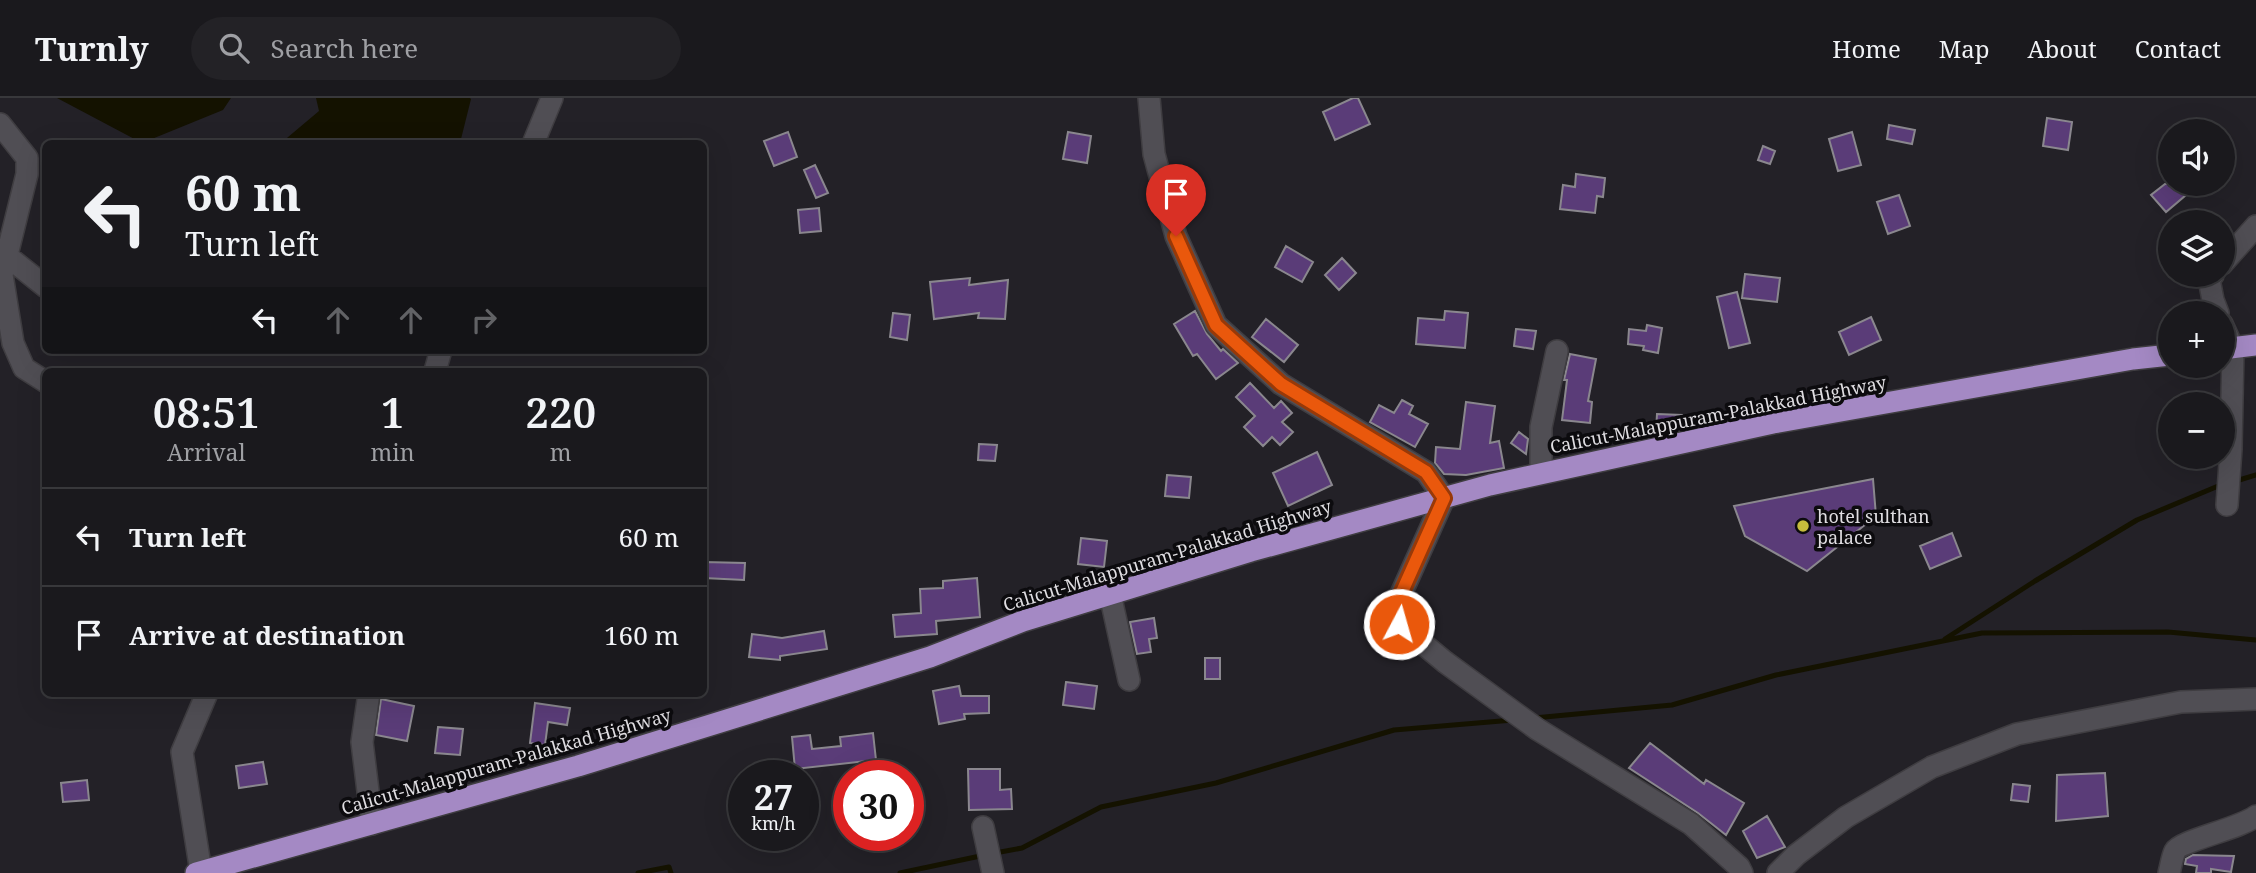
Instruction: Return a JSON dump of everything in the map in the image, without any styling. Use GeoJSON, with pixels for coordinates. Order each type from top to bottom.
{"type":"FeatureCollection","features":[{"type":"Feature","properties":{"kind":"highway"},"geometry":{"type":"LineString","coordinates":[[2235,347],[2256,345]]}},
{"type":"Feature","properties":{"kind":"highway","name":"Calicut-Malappuram-Palakkad Highway"},"geometry":{"type":"LineString","coordinates":[[199,872],[591,762],[930,657],[1023,621],[1110,594],[1251,551],[1444,498],[1541,473],[1773,423],[2158,356]]}},
{"type":"Feature","properties":{"kind":"street"},"geometry":{"type":"LineString","coordinates":[[535,140],[552,98]]}},
{"type":"Feature","properties":{"kind":"street"},"geometry":{"type":"LineString","coordinates":[[1149,98],[1154,154],[1176,236],[1216,325],[1281,384],[1426,472],[1444,498],[1397,603],[1399,624],[1537,729],[1692,824],[1739,867],[1742,873]]}},
{"type":"Feature","properties":{"kind":"street"},"geometry":{"type":"LineString","coordinates":[[0,124],[27,159],[27,174],[3,269],[13,343],[24,368],[42,379]]}},
{"type":"Feature","properties":{"kind":"street"},"geometry":{"type":"LineString","coordinates":[[2235,249],[2256,226]]}},
{"type":"Feature","properties":{"kind":"street"},"geometry":{"type":"LineString","coordinates":[[3,269],[42,285]]}},
{"type":"Feature","properties":{"kind":"street"},"geometry":{"type":"LineString","coordinates":[[1541,473],[1541,426],[1557,351]]}},
{"type":"Feature","properties":{"kind":"street"},"geometry":{"type":"LineString","coordinates":[[2227,505],[2231,449],[2228,378]]}},
{"type":"Feature","properties":{"kind":"street"},"geometry":{"type":"LineString","coordinates":[[1110,594],[1129,680]]}},
{"type":"Feature","properties":{"kind":"street"},"geometry":{"type":"LineString","coordinates":[[199,872],[182,752],[205,697]]}},
{"type":"Feature","properties":{"kind":"street"},"geometry":{"type":"LineString","coordinates":[[368,697],[362,743],[372,824]]}},
{"type":"Feature","properties":{"kind":"street"},"geometry":{"type":"LineString","coordinates":[[1778,873],[1796,855],[1846,817],[1933,767],[2017,734],[2181,702],[2256,699]]}},
{"type":"Feature","properties":{"kind":"street"},"geometry":{"type":"LineString","coordinates":[[2169,873],[2175,849],[2185,842],[2198,840],[2256,816]]}},
{"type":"Feature","properties":{"kind":"street"},"geometry":{"type":"LineString","coordinates":[[984,835],[992,870]]}},
{"type":"Feature","properties":{"kind":"shaded area"},"geometry":{"type":"Polygon","coordinates":[[[57,98],[231,98],[223,110],[149,140],[136,140],[57,98]]]}},
{"type":"Feature","properties":{"kind":"shaded area"},"geometry":{"type":"Polygon","coordinates":[[[316,98],[471,99],[461,140],[285,140],[319,111],[316,98]]]}},
{"type":"Feature","properties":{"kind":"building"},"geometry":{"type":"Polygon","coordinates":[[[1358,98],[1370,124],[1335,140],[1323,112],[1358,98]]]}},
{"type":"Feature","properties":{"kind":"building"},"geometry":{"type":"Polygon","coordinates":[[[2047,118],[2072,122],[2068,150],[2043,146],[2047,118]]]}},
{"type":"Feature","properties":{"kind":"building"},"geometry":{"type":"Polygon","coordinates":[[[1889,125],[1915,130],[1912,144],[1887,139],[1889,125]]]}},
{"type":"Feature","properties":{"kind":"building"},"geometry":{"type":"Polygon","coordinates":[[[788,132],[797,157],[774,166],[764,141],[788,132]]]}},
{"type":"Feature","properties":{"kind":"building"},"geometry":{"type":"Polygon","coordinates":[[[1068,132],[1091,136],[1087,163],[1063,159],[1068,132]]]}},
{"type":"Feature","properties":{"kind":"building"},"geometry":{"type":"Polygon","coordinates":[[[1852,132],[1861,165],[1838,171],[1829,139],[1852,132]]]}},
{"type":"Feature","properties":{"kind":"building"},"geometry":{"type":"Polygon","coordinates":[[[1763,146],[1775,151],[1770,164],[1758,160],[1763,146]]]}},
{"type":"Feature","properties":{"kind":"building"},"geometry":{"type":"Polygon","coordinates":[[[815,165],[828,193],[816,198],[804,170],[815,165]]]}},
{"type":"Feature","properties":{"kind":"building"},"geometry":{"type":"Polygon","coordinates":[[[1576,174],[1605,178],[1603,197],[1597,196],[1595,213],[1560,209],[1563,185],[1575,187],[1576,174]]]}},
{"type":"Feature","properties":{"kind":"building"},"geometry":{"type":"Polygon","coordinates":[[[2158,190],[2158,196],[2185,196],[2168,210],[2164,210],[2151,195],[2158,190]]]}},
{"type":"Feature","properties":{"kind":"building"},"geometry":{"type":"Polygon","coordinates":[[[1899,195],[1910,226],[1888,234],[1877,202],[1899,195]]]}},
{"type":"Feature","properties":{"kind":"building"},"geometry":{"type":"Polygon","coordinates":[[[819,208],[821,231],[800,233],[798,210],[819,208]]]}},
{"type":"Feature","properties":{"kind":"building"},"geometry":{"type":"Polygon","coordinates":[[[1286,246],[1313,262],[1302,282],[1275,267],[1286,246]]]}},
{"type":"Feature","properties":{"kind":"building"},"geometry":{"type":"Polygon","coordinates":[[[1342,258],[1356,273],[1339,290],[1325,275],[1342,258]]]}},
{"type":"Feature","properties":{"kind":"building"},"geometry":{"type":"Polygon","coordinates":[[[1745,274],[1780,278],[1777,302],[1742,298],[1745,274]]]}},
{"type":"Feature","properties":{"kind":"building"},"geometry":{"type":"Polygon","coordinates":[[[970,278],[969,285],[1008,280],[1005,319],[978,318],[979,313],[934,319],[930,282],[970,278]]]}},
{"type":"Feature","properties":{"kind":"building"},"geometry":{"type":"Polygon","coordinates":[[[1737,292],[1750,343],[1729,348],[1717,297],[1737,292]]]}},
{"type":"Feature","properties":{"kind":"building"},"geometry":{"type":"Polygon","coordinates":[[[1195,311],[1207,334],[1221,351],[1223,349],[1238,363],[1216,379],[1197,354],[1193,356],[1174,324],[1195,311]]]}},
{"type":"Feature","properties":{"kind":"building"},"geometry":{"type":"Polygon","coordinates":[[[1445,311],[1468,313],[1465,348],[1416,344],[1418,318],[1444,320],[1445,311]]]}},
{"type":"Feature","properties":{"kind":"building"},"geometry":{"type":"Polygon","coordinates":[[[893,313],[910,315],[907,340],[890,337],[893,313]]]}},
{"type":"Feature","properties":{"kind":"building"},"geometry":{"type":"Polygon","coordinates":[[[1871,317],[1881,340],[1849,355],[1839,332],[1871,317]]]}},
{"type":"Feature","properties":{"kind":"building"},"geometry":{"type":"Polygon","coordinates":[[[1266,319],[1298,345],[1284,362],[1252,337],[1266,319]]]}},
{"type":"Feature","properties":{"kind":"building"},"geometry":{"type":"Polygon","coordinates":[[[1647,325],[1662,328],[1658,353],[1643,350],[1644,346],[1628,344],[1629,329],[1646,331],[1647,325]]]}},
{"type":"Feature","properties":{"kind":"building"},"geometry":{"type":"Polygon","coordinates":[[[1516,329],[1536,331],[1533,349],[1514,346],[1516,329]]]}},
{"type":"Feature","properties":{"kind":"building"},"geometry":{"type":"Polygon","coordinates":[[[1570,354],[1596,359],[1588,401],[1592,402],[1590,423],[1562,420],[1567,380],[1564,380],[1570,354]]]}},
{"type":"Feature","properties":{"kind":"building"},"geometry":{"type":"Polygon","coordinates":[[[1250,383],[1274,408],[1281,401],[1292,413],[1282,422],[1293,432],[1280,445],[1272,437],[1263,446],[1244,427],[1255,416],[1236,397],[1250,383]]]}},
{"type":"Feature","properties":{"kind":"building"},"geometry":{"type":"Polygon","coordinates":[[[1402,400],[1413,406],[1409,414],[1428,424],[1415,447],[1370,422],[1379,405],[1394,413],[1402,400]]]}},
{"type":"Feature","properties":{"kind":"building"},"geometry":{"type":"Polygon","coordinates":[[[1466,402],[1495,406],[1490,443],[1499,441],[1504,468],[1466,475],[1444,474],[1435,463],[1436,447],[1460,449],[1466,402]]]}},
{"type":"Feature","properties":{"kind":"building"},"geometry":{"type":"Polygon","coordinates":[[[1657,414],[1682,415],[1681,430],[1656,431],[1657,414]]]}},
{"type":"Feature","properties":{"kind":"building"},"geometry":{"type":"Polygon","coordinates":[[[1519,432],[1528,439],[1526,454],[1511,443],[1519,432]]]}},
{"type":"Feature","properties":{"kind":"building"},"geometry":{"type":"Polygon","coordinates":[[[979,444],[997,445],[995,461],[978,460],[979,444]]]}},
{"type":"Feature","properties":{"kind":"building"},"geometry":{"type":"Polygon","coordinates":[[[1317,452],[1332,485],[1288,506],[1273,473],[1317,452]]]}},
{"type":"Feature","properties":{"kind":"building"},"geometry":{"type":"Polygon","coordinates":[[[1167,475],[1191,477],[1189,498],[1165,496],[1167,475]]]}},
{"type":"Feature","properties":{"kind":"building","name":"hotel sulthan palace"},"geometry":{"type":"Polygon","coordinates":[[[1873,479],[1876,516],[1807,571],[1745,536],[1734,506],[1873,479]]]}},
{"type":"Feature","properties":{"kind":"building"},"geometry":{"type":"Polygon","coordinates":[[[1952,533],[1961,556],[1930,569],[1920,546],[1952,533]]]}},
{"type":"Feature","properties":{"kind":"building"},"geometry":{"type":"Polygon","coordinates":[[[1081,538],[1107,541],[1104,567],[1078,564],[1081,538]]]}},
{"type":"Feature","properties":{"kind":"building"},"geometry":{"type":"Polygon","coordinates":[[[707,562],[745,563],[744,580],[707,578],[707,562]]]}},
{"type":"Feature","properties":{"kind":"building"},"geometry":{"type":"Polygon","coordinates":[[[977,578],[980,617],[936,621],[937,634],[895,637],[893,615],[921,613],[920,589],[943,588],[943,581],[977,578]]]}},
{"type":"Feature","properties":{"kind":"building"},"geometry":{"type":"Polygon","coordinates":[[[1154,618],[1157,638],[1149,639],[1151,652],[1137,654],[1130,622],[1154,618]]]}},
{"type":"Feature","properties":{"kind":"building"},"geometry":{"type":"Polygon","coordinates":[[[824,631],[827,649],[780,656],[780,660],[749,657],[752,634],[782,638],[824,631]]]}},
{"type":"Feature","properties":{"kind":"building"},"geometry":{"type":"Polygon","coordinates":[[[1205,658],[1220,658],[1220,679],[1205,679],[1205,658]]]}},
{"type":"Feature","properties":{"kind":"building"},"geometry":{"type":"Polygon","coordinates":[[[1066,682],[1097,686],[1094,709],[1063,705],[1066,682]]]}},
{"type":"Feature","properties":{"kind":"building"},"geometry":{"type":"Polygon","coordinates":[[[959,686],[961,696],[989,696],[989,713],[964,714],[965,719],[939,724],[933,691],[959,686]]]}},
{"type":"Feature","properties":{"kind":"building"},"geometry":{"type":"Polygon","coordinates":[[[381,699],[414,706],[407,741],[376,735],[381,699]]]}},
{"type":"Feature","properties":{"kind":"building"},"geometry":{"type":"Polygon","coordinates":[[[535,703],[570,708],[567,725],[548,722],[545,745],[530,743],[535,703]]]}},
{"type":"Feature","properties":{"kind":"building"},"geometry":{"type":"Polygon","coordinates":[[[438,727],[463,729],[460,755],[435,753],[438,727]]]}},
{"type":"Feature","properties":{"kind":"building"},"geometry":{"type":"Polygon","coordinates":[[[873,733],[876,760],[833,760],[833,765],[819,766],[819,760],[794,760],[792,737],[810,735],[812,749],[841,746],[840,737],[873,733]]]}},
{"type":"Feature","properties":{"kind":"building"},"geometry":{"type":"Polygon","coordinates":[[[1650,743],[1704,784],[1706,780],[1744,803],[1726,835],[1698,813],[1629,768],[1650,743]]]}},
{"type":"Feature","properties":{"kind":"building"},"geometry":{"type":"Polygon","coordinates":[[[263,762],[267,784],[239,788],[236,766],[263,762]]]}},
{"type":"Feature","properties":{"kind":"building"},"geometry":{"type":"Polygon","coordinates":[[[968,769],[1000,769],[1000,790],[1011,789],[1012,809],[969,810],[968,769]]]}},
{"type":"Feature","properties":{"kind":"building"},"geometry":{"type":"Polygon","coordinates":[[[2105,773],[2108,816],[2056,821],[2057,775],[2105,773]]]}},
{"type":"Feature","properties":{"kind":"building"},"geometry":{"type":"Polygon","coordinates":[[[87,780],[89,800],[63,802],[61,783],[87,780]]]}},
{"type":"Feature","properties":{"kind":"building"},"geometry":{"type":"Polygon","coordinates":[[[2013,784],[2030,786],[2028,802],[2011,800],[2013,784]]]}},
{"type":"Feature","properties":{"kind":"building"},"geometry":{"type":"Polygon","coordinates":[[[1767,816],[1785,847],[1757,858],[1743,831],[1767,816]]]}},
{"type":"Feature","properties":{"kind":"building"},"geometry":{"type":"Polygon","coordinates":[[[2193,855],[2234,856],[2231,872],[2211,869],[2211,873],[2196,873],[2197,866],[2185,864],[2186,859],[2193,855]]]}},
{"type":"Feature","properties":{"kind":"waterway"},"geometry":{"type":"LineString","coordinates":[[2236,481],[2256,475]]}},
{"type":"Feature","properties":{"kind":"waterway"},"geometry":{"type":"LineString","coordinates":[[1945,639],[2137,520],[2223,484]]}},
{"type":"Feature","properties":{"kind":"waterway"},"geometry":{"type":"LineString","coordinates":[[1534,718],[1672,705],[1776,675],[1982,633],[2168,632],[2256,640]]}},
{"type":"Feature","properties":{"kind":"waterway"},"geometry":{"type":"LineString","coordinates":[[995,853],[1022,848],[1101,807],[1216,783],[1394,730],[1513,720]]}},
{"type":"Feature","properties":{"kind":"waterway"},"geometry":{"type":"LineString","coordinates":[[900,873],[985,855]]}},
{"type":"Feature","properties":{"kind":"waterway"},"geometry":{"type":"LineString","coordinates":[[638,873],[669,867],[671,873]]}},
{"type":"Feature","properties":{"kind":"place","name":"hotel sulthan palace"},"geometry":{"type":"Point","coordinates":[1803,526]}},
{"type":"Feature","properties":{"kind":"route"},"geometry":{"type":"LineString","coordinates":[[1176,236],[1216,325],[1281,384],[1426,472],[1444,498],[1397,603],[1399,624]]}}]}
